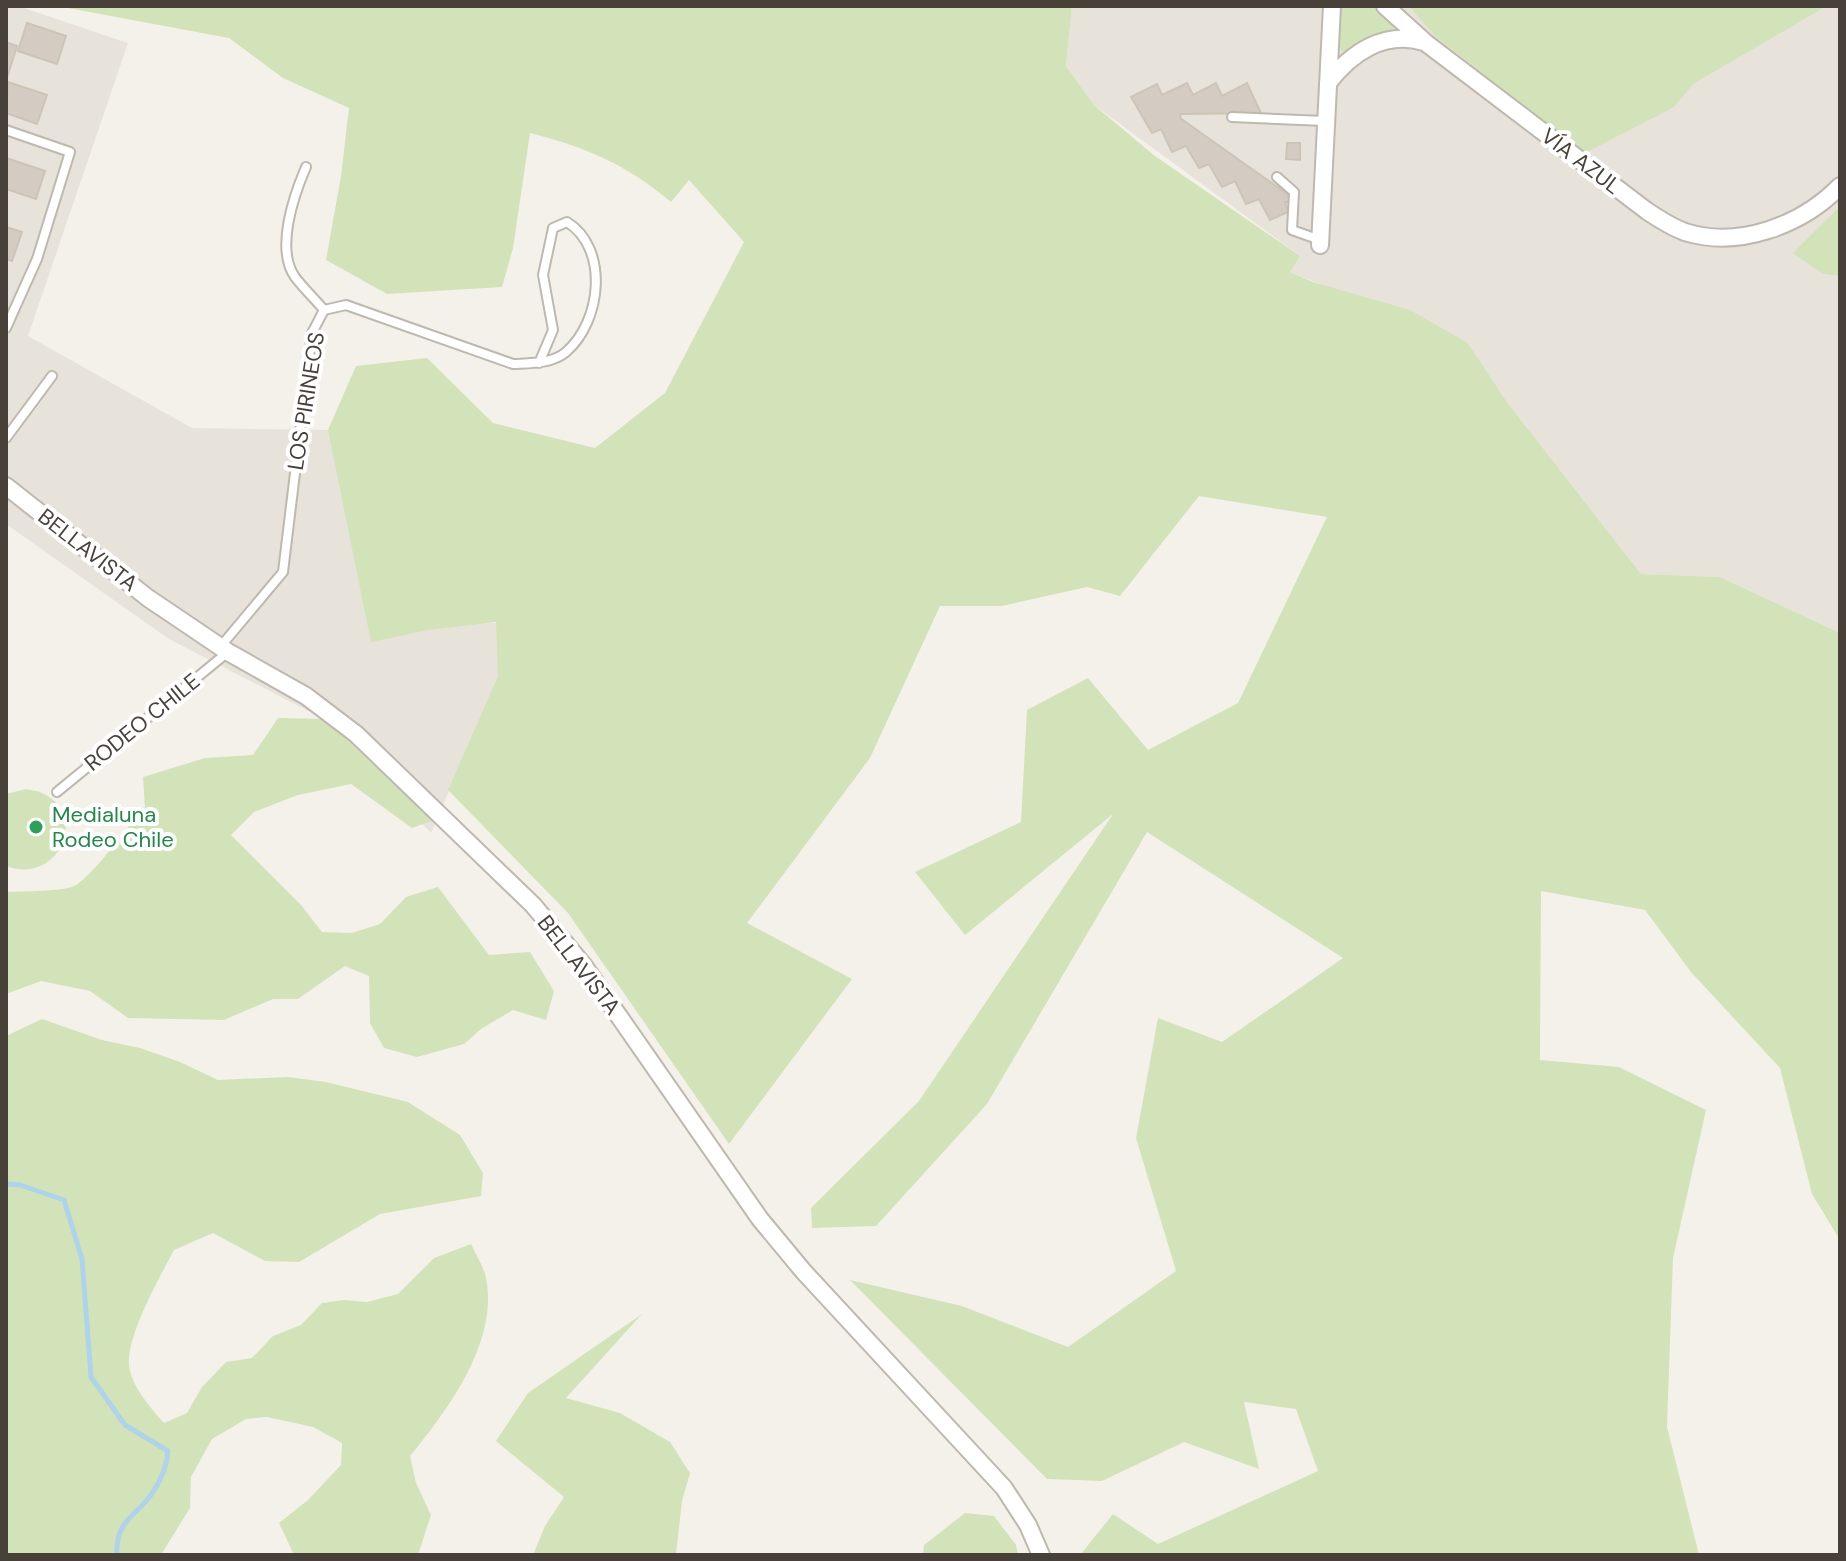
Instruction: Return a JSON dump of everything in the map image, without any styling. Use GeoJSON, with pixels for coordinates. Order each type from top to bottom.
{"type":"FeatureCollection","features":[{"type":"Feature","properties":{"kind":"street"},"geometry":{"type":"LineString","coordinates":[[1320,243],[1332,6]]}},
{"type":"Feature","properties":{"kind":"street","name":"VÍA AZUL"},"geometry":{"type":"LineString","coordinates":[[1385,6],[1426,43],[1664,223],[1700,235],[1736,237],[1753,234],[1775,228],[1812,210],[1840,186]]}},
{"type":"Feature","properties":{"kind":"street"},"geometry":{"type":"LineString","coordinates":[[1327,85],[1348,60],[1367,47],[1394,39],[1426,43]]}},
{"type":"Feature","properties":{"kind":"street","name":"BELLAVISTA"},"geometry":{"type":"LineString","coordinates":[[6,486],[148,598],[224,650],[306,696],[356,734],[533,905],[591,976],[760,1219],[804,1272],[1004,1488],[1028,1525],[1041,1555]]}},
{"type":"Feature","properties":{"kind":"lane"},"geometry":{"type":"LineString","coordinates":[[1232,117],[1325,121]]}},
{"type":"Feature","properties":{"kind":"lane"},"geometry":{"type":"LineString","coordinates":[[6,130],[70,152],[37,259],[6,328]]}},
{"type":"Feature","properties":{"kind":"lane"},"geometry":{"type":"LineString","coordinates":[[306,167],[294,196],[287,249],[293,274],[324,310]]}},
{"type":"Feature","properties":{"kind":"lane"},"geometry":{"type":"LineString","coordinates":[[1277,177],[1294,192],[1292,230],[1320,243]]}},
{"type":"Feature","properties":{"kind":"lane"},"geometry":{"type":"LineString","coordinates":[[567,222],[581,230],[597,270],[593,299],[585,329],[565,353],[539,363],[553,330],[543,275],[553,228],[567,222]]}},
{"type":"Feature","properties":{"kind":"lane","name":"LOS PIRINEOS"},"geometry":{"type":"LineString","coordinates":[[224,650],[283,572],[312,333],[324,310],[346,305],[513,364],[539,363]]}},
{"type":"Feature","properties":{"kind":"lane"},"geometry":{"type":"LineString","coordinates":[[6,438],[52,376]]}},
{"type":"Feature","properties":{"kind":"lane","name":"RODEO CHILE"},"geometry":{"type":"LineString","coordinates":[[57,792],[224,650]]}},
{"type":"Feature","properties":{"kind":"shaded area"},"geometry":{"type":"Polygon","coordinates":[[[6,6],[18,6],[128,43],[28,336],[192,428],[328,430],[378,624],[507,623],[498,676],[431,833],[324,719],[169,639],[6,524],[6,6]]]}},
{"type":"Feature","properties":{"kind":"shaded area"},"geometry":{"type":"Polygon","coordinates":[[[1072,6],[1840,6],[1840,206],[1794,253],[1823,274],[1840,276],[1840,633],[1720,577],[1641,574],[1507,402],[1468,343],[1290,272],[1299,255],[1094,105],[1066,66],[1072,6]]]}},
{"type":"Feature","properties":{"kind":"green space"},"geometry":{"type":"Polygon","coordinates":[[[57,6],[1072,6],[1066,66],[1094,105],[1155,156],[1300,256],[1290,272],[1313,282],[1410,310],[1468,343],[1507,402],[1641,574],[1720,577],[1840,633],[1840,1240],[1812,1194],[1780,1068],[1691,972],[1645,910],[1541,891],[1540,1060],[1619,1067],[1706,1110],[1673,1258],[1667,1427],[1699,1555],[1080,1555],[1113,1514],[1158,1544],[1318,1471],[1296,1409],[1244,1402],[1259,1469],[1184,1442],[1102,1481],[1047,1479],[850,1280],[962,1306],[1068,1347],[1176,1271],[1136,1138],[1158,1018],[1222,1042],[1343,958],[1147,832],[987,1104],[876,1226],[812,1228],[811,1208],[919,1101],[1113,814],[965,935],[915,872],[1021,822],[1027,710],[1088,678],[1148,750],[1238,703],[1327,517],[1199,496],[1120,596],[1087,587],[1002,606],[940,606],[870,758],[747,923],[852,979],[729,1144],[568,913],[448,790],[498,676],[496,622],[428,630],[371,642],[328,430],[356,366],[427,358],[493,423],[595,448],[665,393],[744,242],[689,180],[671,202],[605,159],[530,133],[513,248],[502,287],[387,294],[326,260],[349,108],[283,78],[229,38],[57,6]]]}},
{"type":"Feature","properties":{"kind":"green space"},"geometry":{"type":"Polygon","coordinates":[[[1342,6],[1374,6],[1394,27],[1393,30],[1342,52],[1339,47],[1342,6]]]}},
{"type":"Feature","properties":{"kind":"green space"},"geometry":{"type":"Polygon","coordinates":[[[1409,6],[1825,7],[1693,84],[1674,107],[1585,153],[1436,37],[1409,6]]]}},
{"type":"Feature","properties":{"kind":"green space"},"geometry":{"type":"Polygon","coordinates":[[[1840,206],[1840,276],[1823,274],[1793,253],[1840,206]]]}},
{"type":"Feature","properties":{"kind":"green space"},"geometry":{"type":"Polygon","coordinates":[[[278,718],[324,719],[434,820],[412,828],[351,784],[298,795],[254,812],[231,835],[301,905],[322,932],[352,933],[380,924],[406,897],[438,887],[489,955],[530,952],[554,991],[546,1020],[513,1010],[481,1029],[464,1044],[417,1057],[384,1048],[370,1023],[369,976],[345,966],[298,999],[273,999],[224,1020],[128,1018],[90,991],[41,981],[6,994],[6,892],[53,890],[76,885],[94,869],[145,809],[143,777],[205,758],[253,755],[278,718]]]}},
{"type":"Feature","properties":{"kind":"green space","name":"Medialuna Rodeo Chile"},"geometry":{"type":"Polygon","coordinates":[[[26,789],[42,793],[57,804],[64,817],[65,832],[53,858],[40,866],[24,870],[6,866],[6,794],[26,789]]]}},
{"type":"Feature","properties":{"kind":"green space"},"geometry":{"type":"Polygon","coordinates":[[[42,1019],[102,1040],[140,1048],[218,1080],[288,1077],[326,1082],[408,1102],[460,1135],[483,1173],[481,1196],[380,1214],[299,1262],[265,1261],[213,1233],[174,1250],[146,1306],[130,1352],[133,1381],[164,1423],[187,1413],[202,1387],[226,1362],[252,1358],[273,1336],[301,1325],[322,1303],[343,1300],[367,1302],[398,1294],[434,1258],[471,1244],[486,1278],[488,1302],[485,1326],[478,1350],[454,1396],[410,1456],[416,1483],[431,1515],[418,1555],[294,1555],[279,1523],[308,1500],[341,1465],[342,1443],[313,1427],[267,1417],[246,1419],[212,1439],[191,1477],[190,1508],[161,1555],[6,1555],[6,1036],[42,1019]]]}},
{"type":"Feature","properties":{"kind":"green space"},"geometry":{"type":"Polygon","coordinates":[[[642,1314],[566,1398],[620,1413],[670,1442],[690,1473],[682,1501],[676,1554],[533,1555],[545,1526],[564,1497],[496,1441],[528,1393],[642,1314]]]}},
{"type":"Feature","properties":{"kind":"green space"},"geometry":{"type":"Polygon","coordinates":[[[965,1513],[994,1516],[1016,1545],[1018,1555],[923,1555],[924,1545],[965,1513]]]}},
{"type":"Feature","properties":{"kind":"building"},"geometry":{"type":"Polygon","coordinates":[[[27,23],[66,36],[57,64],[18,51],[27,23]]]}},
{"type":"Feature","properties":{"kind":"building"},"geometry":{"type":"Polygon","coordinates":[[[6,42],[17,46],[6,81],[6,42]]]}},
{"type":"Feature","properties":{"kind":"building"},"geometry":{"type":"Polygon","coordinates":[[[8,82],[47,95],[37,124],[6,113],[8,82]]]}},
{"type":"Feature","properties":{"kind":"building"},"geometry":{"type":"Polygon","coordinates":[[[1187,83],[1193,95],[1216,83],[1222,96],[1247,83],[1261,113],[1181,114],[1180,118],[1290,196],[1285,202],[1288,212],[1270,220],[1259,199],[1246,204],[1235,181],[1222,187],[1209,164],[1199,168],[1186,146],[1172,152],[1161,129],[1152,133],[1131,97],[1157,84],[1162,95],[1187,83]]]}},
{"type":"Feature","properties":{"kind":"building"},"geometry":{"type":"Polygon","coordinates":[[[1287,143],[1300,143],[1300,160],[1286,159],[1287,143]]]}},
{"type":"Feature","properties":{"kind":"building"},"geometry":{"type":"Polygon","coordinates":[[[6,158],[45,171],[36,199],[6,189],[6,158]]]}},
{"type":"Feature","properties":{"kind":"building"},"geometry":{"type":"Polygon","coordinates":[[[6,227],[22,232],[12,261],[6,259],[6,227]]]}},
{"type":"Feature","properties":{"kind":"waterway"},"geometry":{"type":"LineString","coordinates":[[6,1184],[20,1185],[64,1200],[82,1259],[91,1377],[125,1425],[168,1451],[156,1487],[120,1533],[117,1555]]}},
{"type":"Feature","properties":{"kind":"place","name":"Medialuna Rodeo Chile"},"geometry":{"type":"Point","coordinates":[36,827]}}]}
